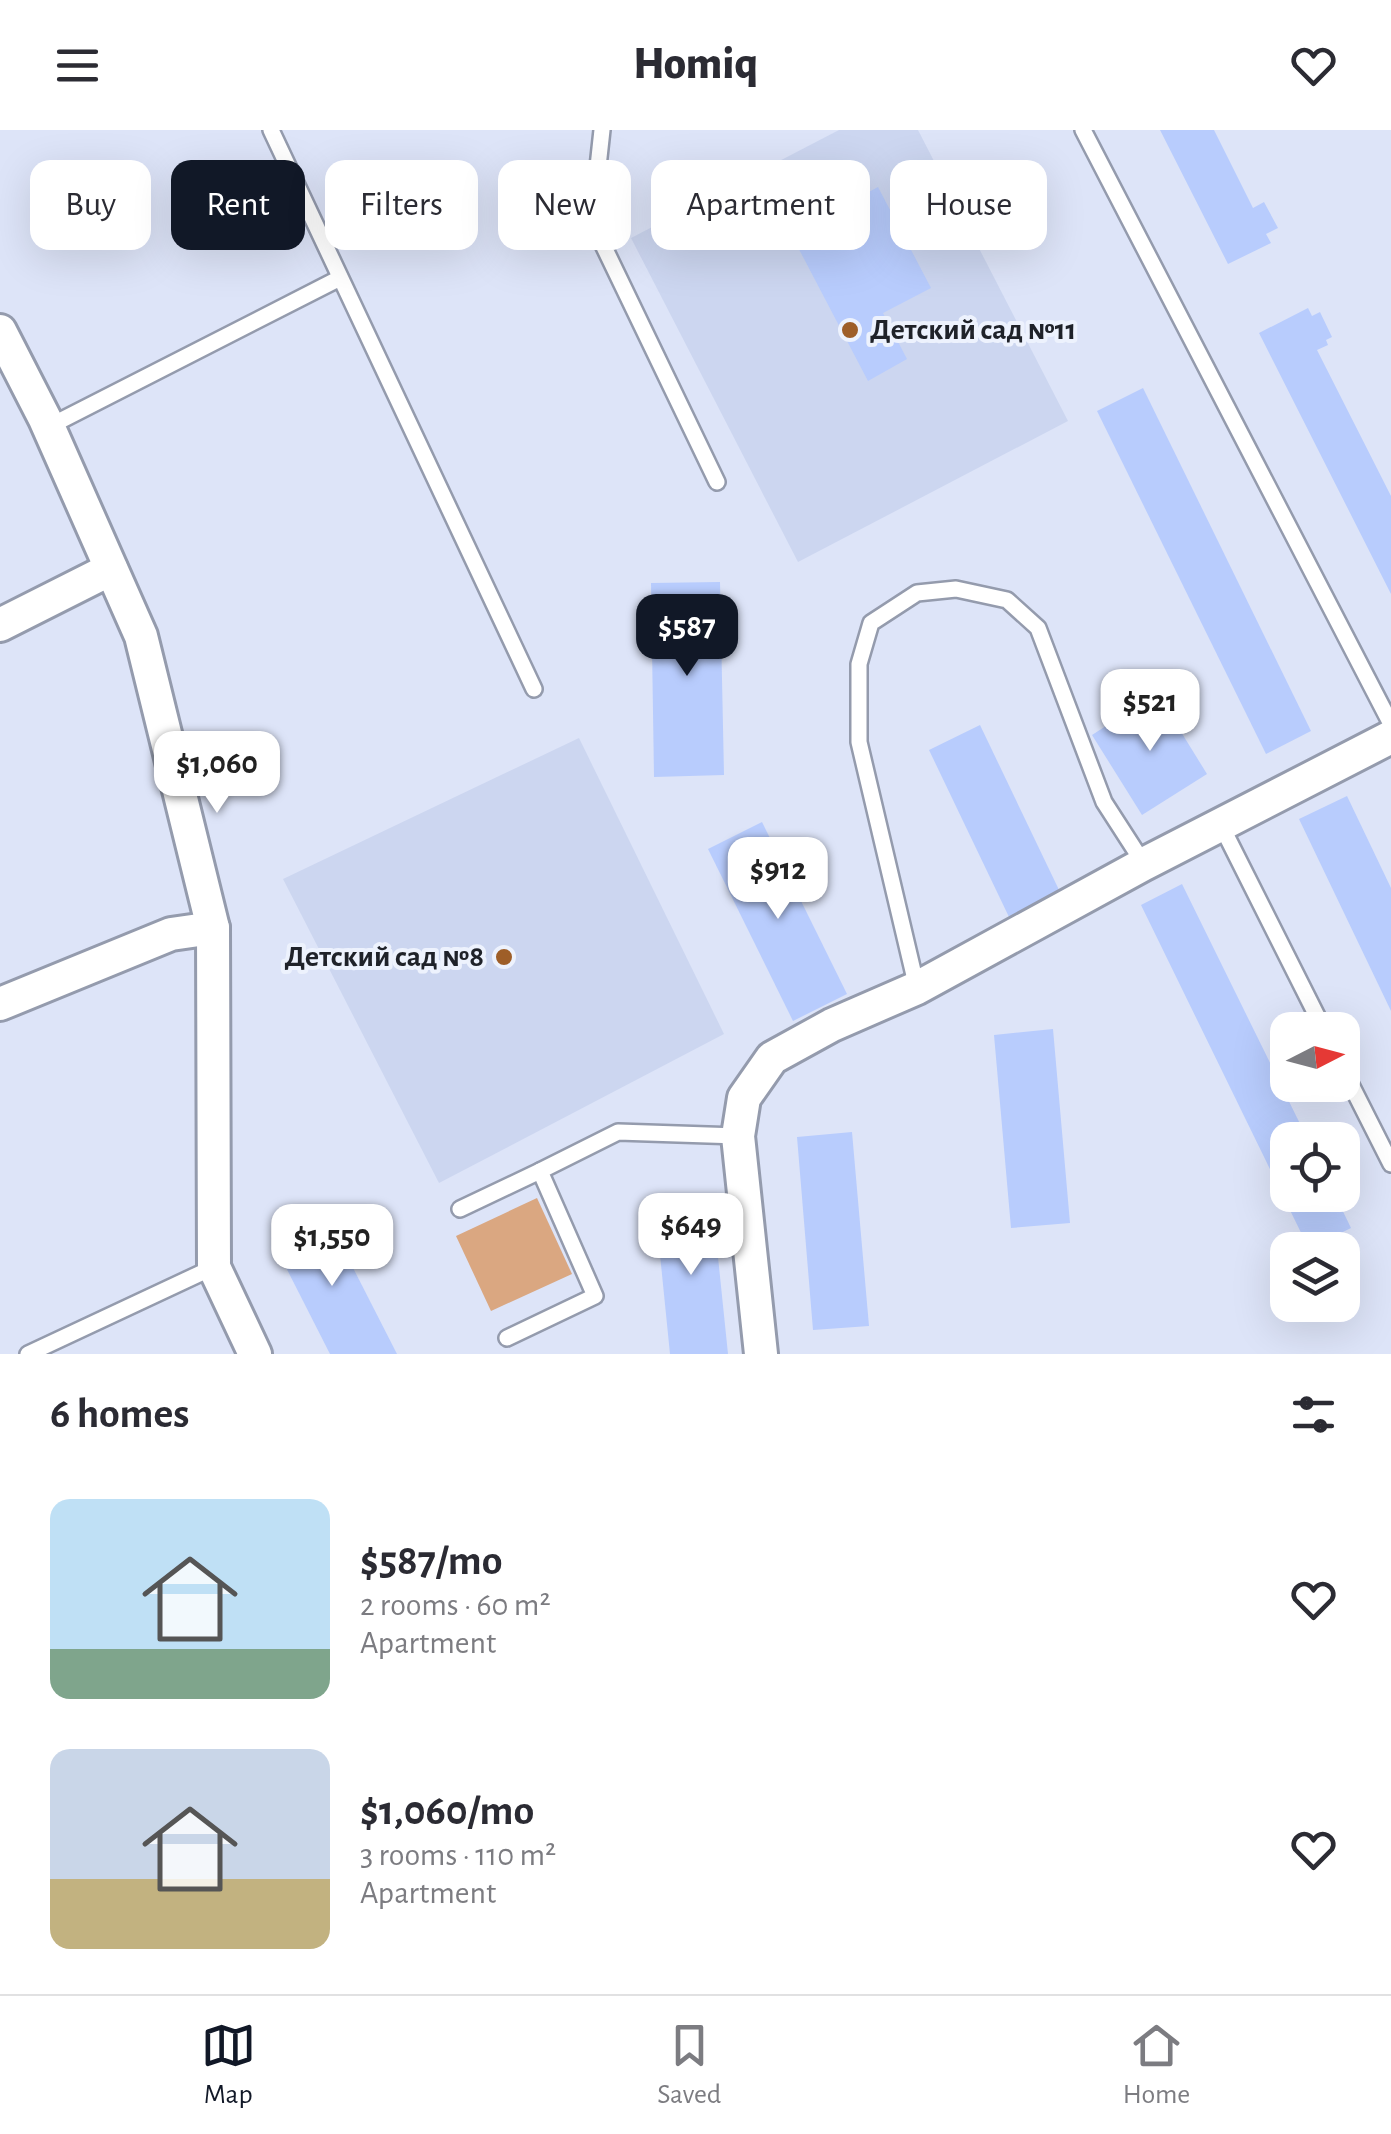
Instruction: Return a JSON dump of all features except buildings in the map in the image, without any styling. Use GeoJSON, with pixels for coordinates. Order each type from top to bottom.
{"type":"FeatureCollection","features":[{"type":"Feature","properties":{"kind":"street"},"geometry":{"type":"LineString","coordinates":[[0,331],[48,427],[141,636],[213,928],[214,1268],[255,1354]]}},
{"type":"Feature","properties":{"kind":"street"},"geometry":{"type":"LineString","coordinates":[[0,625],[111,569]]}},
{"type":"Feature","properties":{"kind":"street"},"geometry":{"type":"LineString","coordinates":[[761,1354],[738,1136],[744,1098],[772,1058],[917,988],[1144,864],[1391,737]]}},
{"type":"Feature","properties":{"kind":"street"},"geometry":{"type":"LineString","coordinates":[[0,1004],[171,934],[213,928]]}},
{"type":"Feature","properties":{"kind":"lane"},"geometry":{"type":"LineString","coordinates":[[271,130],[534,689]]}},
{"type":"Feature","properties":{"kind":"lane"},"geometry":{"type":"LineString","coordinates":[[602,130],[592,222],[718,482]]}},
{"type":"Feature","properties":{"kind":"lane"},"geometry":{"type":"LineString","coordinates":[[1083,130],[1391,724]]}},
{"type":"Feature","properties":{"kind":"lane"},"geometry":{"type":"LineString","coordinates":[[48,427],[340,278]]}},
{"type":"Feature","properties":{"kind":"lane"},"geometry":{"type":"LineString","coordinates":[[917,988],[859,742],[859,664],[871,623],[917,594],[956,589],[1007,600],[1038,628],[1104,802],[1144,864]]}},
{"type":"Feature","properties":{"kind":"lane"},"geometry":{"type":"LineString","coordinates":[[1221,825],[1315,1012]]}},
{"type":"Feature","properties":{"kind":"lane"},"geometry":{"type":"LineString","coordinates":[[1359,1102],[1391,1164]]}},
{"type":"Feature","properties":{"kind":"lane"},"geometry":{"type":"LineString","coordinates":[[460,1210],[618,1132],[738,1136]]}},
{"type":"Feature","properties":{"kind":"lane"},"geometry":{"type":"LineString","coordinates":[[507,1338],[595,1296],[540,1171]]}},
{"type":"Feature","properties":{"kind":"lane"},"geometry":{"type":"LineString","coordinates":[[28,1354],[214,1268]]}},
{"type":"Feature","properties":{"kind":"shaded area","name":"Детский сад №11"},"geometry":{"type":"Polygon","coordinates":[[[839,130],[918,130],[933,160],[890,160],[890,250],[980,250],[1068,421],[798,562],[631,238],[651,228],[651,250],[870,250],[870,160],[781,160],[839,130]]]}},
{"type":"Feature","properties":{"kind":"shaded area","name":"Детский сад №8"},"geometry":{"type":"Polygon","coordinates":[[[579,738],[724,1034],[439,1183],[283,879],[579,738]]]}},
{"type":"Feature","properties":{"kind":"shaded area"},"geometry":{"type":"Polygon","coordinates":[[[537,1198],[572,1274],[491,1311],[456,1236],[537,1198]]]}},
{"type":"Feature","properties":{"kind":"place","name":"Детский сад №11"},"geometry":{"type":"Point","coordinates":[850,330]}},
{"type":"Feature","properties":{"kind":"place","name":"Детский сад №8"},"geometry":{"type":"Point","coordinates":[504,957]}}]}
